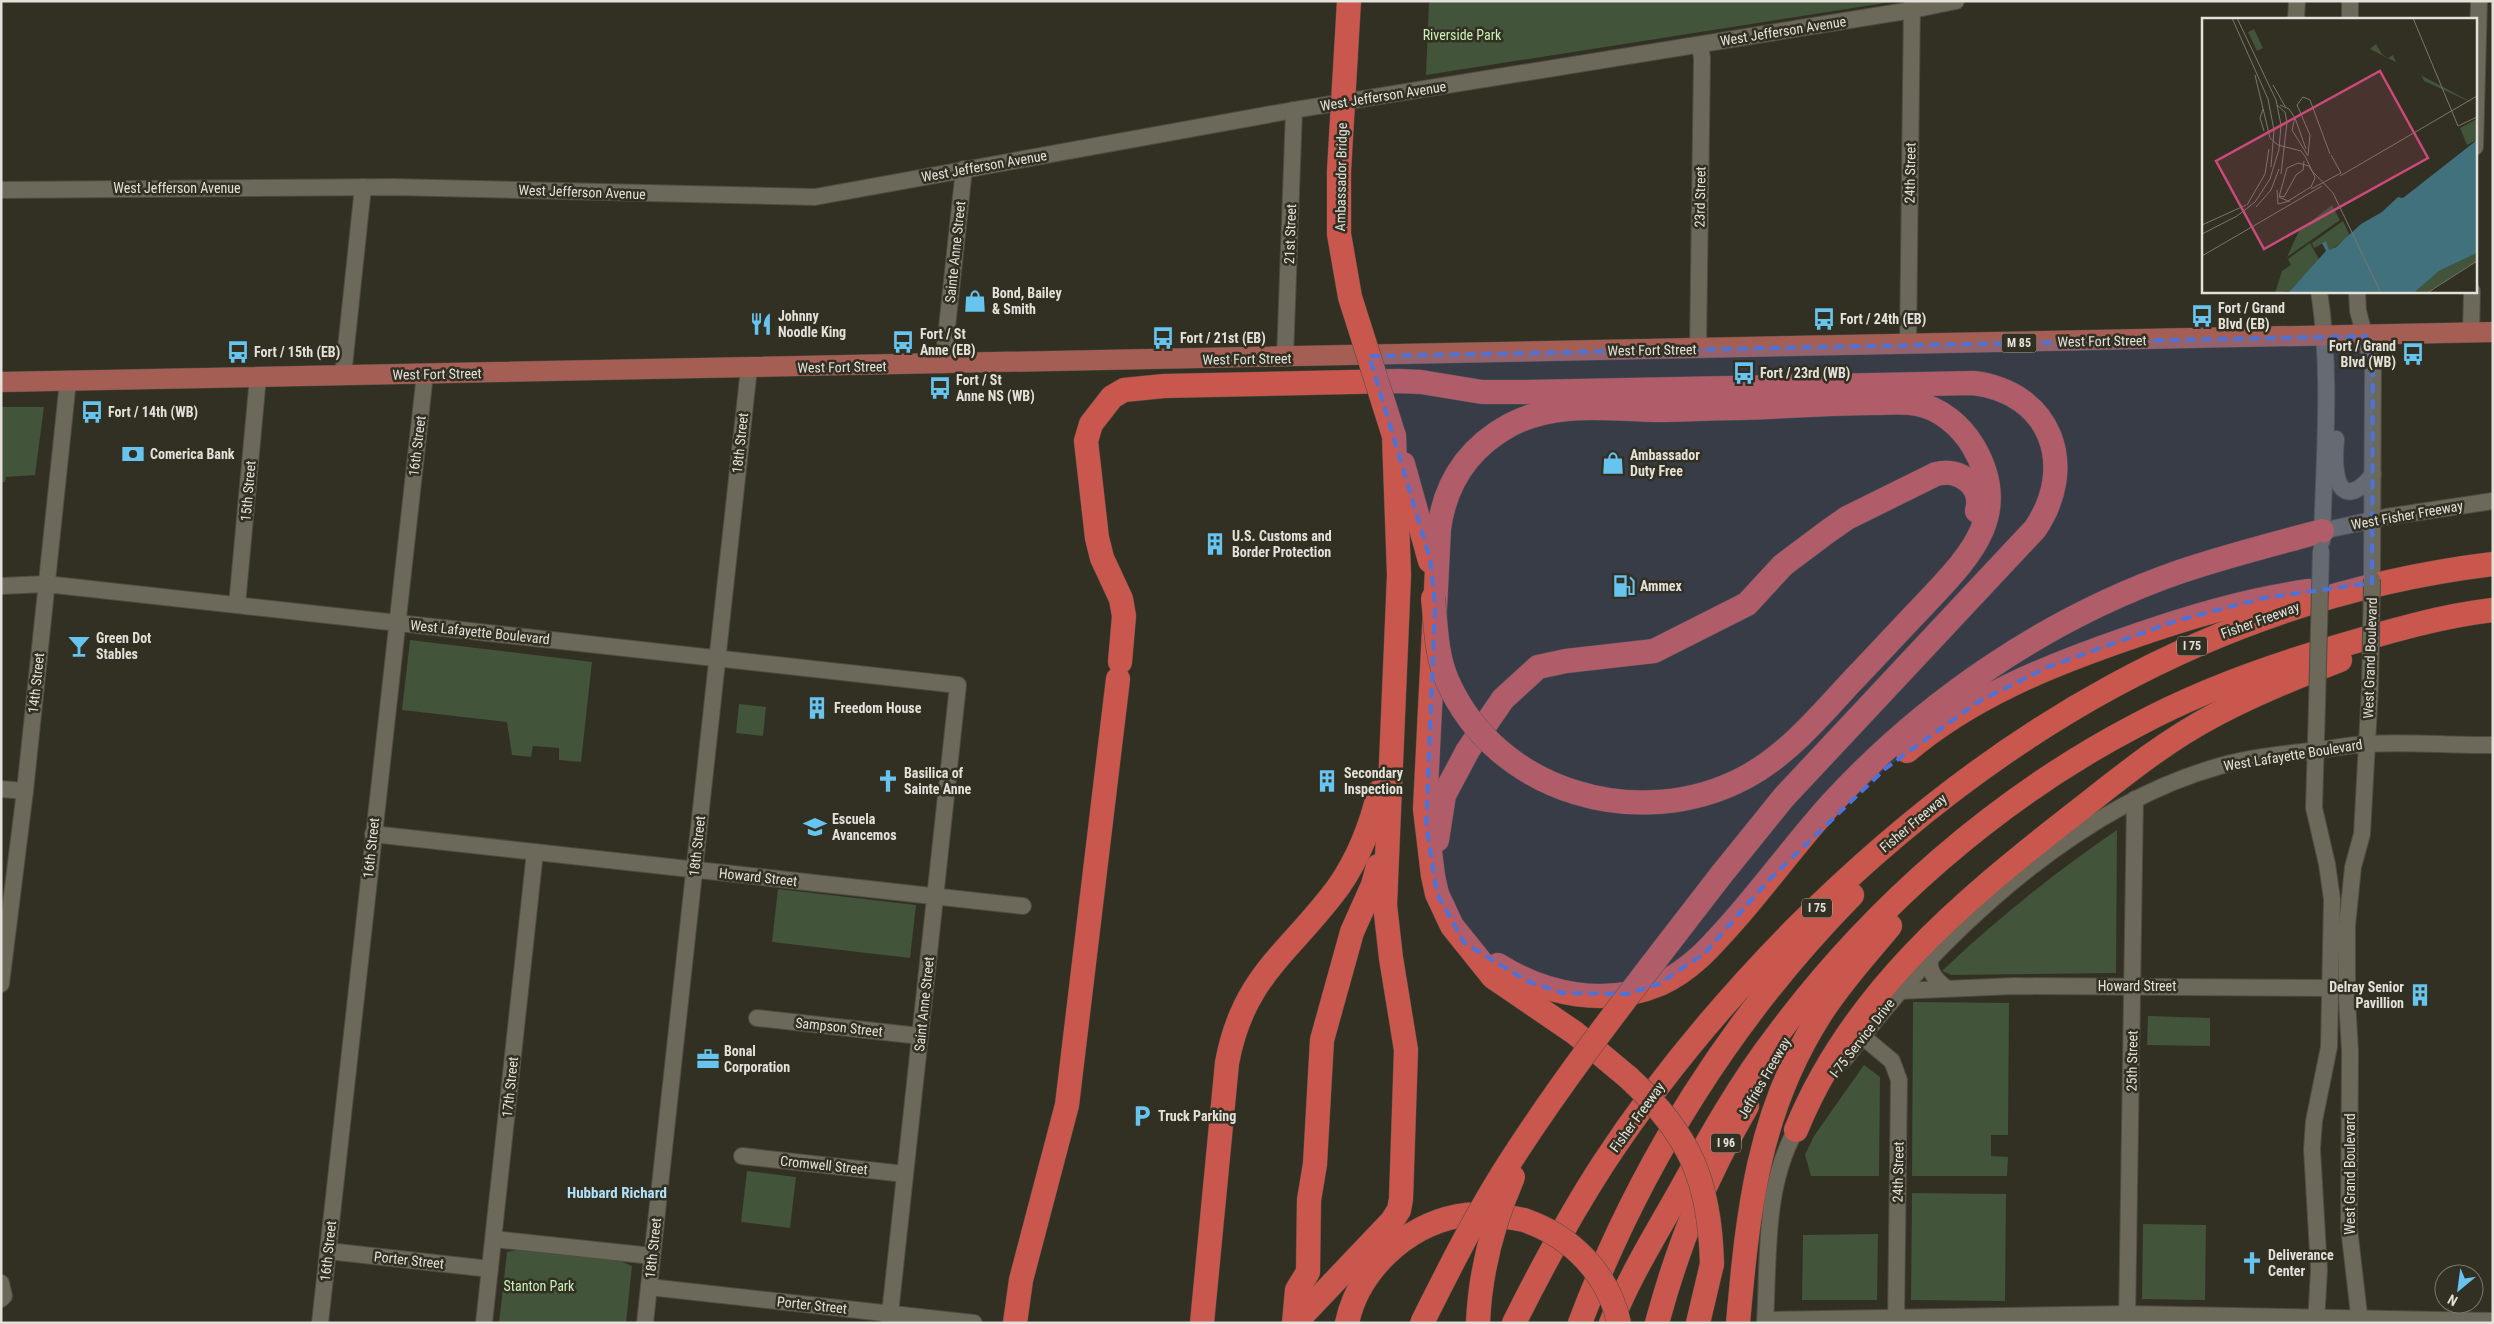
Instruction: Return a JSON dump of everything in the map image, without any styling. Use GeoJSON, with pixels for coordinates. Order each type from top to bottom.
{"type":"FeatureCollection","features":[{"type":"Feature","properties":{"kind":"highway","name":"Ambassador Bridge"},"geometry":{"type":"LineString","coordinates":[[1349,1],[1339,171],[1340,234],[1350,296],[1394,436]]}},
{"type":"Feature","properties":{"kind":"highway"},"geometry":{"type":"LineString","coordinates":[[1015,1323],[1021,1280],[1067,1105],[1119,670],[1124,616],[1120,599],[1102,558],[1097,538],[1086,434],[1091,424],[1117,393],[1164,386],[1398,381],[1421,382],[1482,392],[1973,383],[1991,385],[2007,390],[2031,408],[2042,421],[2054,448],[2056,478],[2049,506],[2035,529],[1754,832],[1596,1036],[1545,1110],[1484,1205],[1422,1323]]}},
{"type":"Feature","properties":{"kind":"highway"},"geometry":{"type":"LineString","coordinates":[[1707,1323],[1712,1264],[1707,1203],[1695,1164],[1666,1115],[1628,1078],[1575,1033],[1493,977],[1464,943],[1445,913],[1433,876],[1425,809],[1442,508],[1451,482],[1469,458],[1492,436],[1524,419],[1553,410],[1573,408],[1659,410],[1786,407],[1841,403],[1916,403],[1945,416],[1964,434],[1976,453],[1984,471],[1989,500],[1984,527],[1972,552],[1963,564],[1849,673]]}},
{"type":"Feature","properties":{"kind":"highway"},"geometry":{"type":"LineString","coordinates":[[1394,436],[1413,493],[1430,559],[1438,646],[1444,671],[1461,706],[1484,737],[1505,756],[1532,774],[1552,784],[1605,801],[1628,804],[1670,802],[1712,792],[1746,778],[1777,758],[1792,744],[1849,673],[1965,538],[1976,514],[1978,501],[1976,491],[1966,479],[1952,473],[1936,474],[1848,518],[1783,565],[1747,604],[1654,650],[1566,661],[1538,667],[1503,700],[1468,750],[1444,794],[1433,876]]}},
{"type":"Feature","properties":{"kind":"highway"},"geometry":{"type":"LineString","coordinates":[[1294,1323],[1392,1220],[1400,1204],[1406,1092],[1406,1050],[1392,967],[1385,905],[1390,749],[1399,575],[1394,436]]}},
{"type":"Feature","properties":{"kind":"highway"},"geometry":{"type":"LineString","coordinates":[[1464,943],[1508,971],[1545,988],[1576,995],[1627,994],[1659,984],[1690,966],[1705,953],[1770,879],[1830,805],[1882,754],[1934,708],[1995,665],[2080,615],[2132,591],[2188,570],[2322,540]]}},
{"type":"Feature","properties":{"kind":"highway","name":"Fisher Freeway"},"geometry":{"type":"LineString","coordinates":[[1514,1323],[1581,1199],[1627,1130],[1676,1063],[1712,1020],[1794,931],[1888,842],[1998,756],[2100,691],[2192,646],[2298,606],[2405,578],[2493,564]]}},
{"type":"Feature","properties":{"kind":"highway"},"geometry":{"type":"LineString","coordinates":[[1770,879],[1837,813],[1915,744],[1966,710],[2033,674],[2150,630],[2230,606],[2278,595],[2405,578]]}},
{"type":"Feature","properties":{"kind":"highway"},"geometry":{"type":"LineString","coordinates":[[1611,1323],[1659,1229],[1728,1106],[1777,1034],[1824,976],[1900,897],[1967,839],[2060,771],[2108,741],[2160,713],[2214,689],[2292,659],[2419,624],[2493,610]]}},
{"type":"Feature","properties":{"kind":"highway"},"geometry":{"type":"LineString","coordinates":[[1796,1130],[1816,1086],[1834,1055],[1892,975],[1943,923],[2008,867],[2132,769],[2188,730],[2235,705],[2419,624],[2493,622]]}},
{"type":"Feature","properties":{"kind":"highway"},"geometry":{"type":"LineString","coordinates":[[1202,1323],[1219,1135],[1230,1046],[1236,1026],[1255,986],[1285,948],[1330,897],[1356,858],[1370,826],[1390,749]]}},
{"type":"Feature","properties":{"kind":"highway"},"geometry":{"type":"LineString","coordinates":[[1580,1323],[1610,1252],[1641,1188],[1686,1106],[1739,1028],[1784,971],[1838,910],[1998,756]]}},
{"type":"Feature","properties":{"kind":"highway"},"geometry":{"type":"LineString","coordinates":[[1294,1323],[1297,1290],[1308,1272],[1309,1200],[1315,1164],[1320,1053],[1325,1025],[1354,927],[1373,885],[1388,828]]}},
{"type":"Feature","properties":{"kind":"highway"},"geometry":{"type":"LineString","coordinates":[[1738,1323],[1746,1236],[1754,1183],[1770,1122],[1795,1061],[1820,1015],[1841,985],[1893,922],[1967,839]]}},
{"type":"Feature","properties":{"kind":"highway","name":"Jeffries Freeway"},"geometry":{"type":"LineString","coordinates":[[1657,1323],[1677,1253],[1714,1165],[1824,976]]}},
{"type":"Feature","properties":{"kind":"highway"},"geometry":{"type":"LineString","coordinates":[[1478,1323],[1479,1301],[1486,1262],[1497,1222],[1512,1180],[1545,1110]]}},
{"type":"Feature","properties":{"kind":"highway"},"geometry":{"type":"LineString","coordinates":[[1497,1323],[1535,1251],[1570,1192],[1627,1130]]}},
{"type":"Feature","properties":{"kind":"highway"},"geometry":{"type":"LineString","coordinates":[[1347,1323],[1354,1300],[1372,1270],[1409,1236],[1424,1228],[1458,1216],[1489,1215],[1524,1220],[1554,1234],[1569,1244],[1590,1263],[1611,1298],[1619,1323]]}},
{"type":"Feature","properties":{"kind":"highway"},"geometry":{"type":"LineString","coordinates":[[1698,1323],[1712,1264]]}},
{"type":"Feature","properties":{"kind":"main road","name":"West Fort Street"},"geometry":{"type":"LineString","coordinates":[[1,382],[943,365],[2493,332]]}},
{"type":"Feature","properties":{"kind":"street","name":"West Jefferson Avenue"},"geometry":{"type":"LineString","coordinates":[[1,190],[363,187],[815,197],[1294,110],[1700,45],[1912,6],[1956,1]]}},
{"type":"Feature","properties":{"kind":"street"},"geometry":{"type":"LineString","coordinates":[[2296,18],[2297,1]]}},
{"type":"Feature","properties":{"kind":"street"},"geometry":{"type":"LineString","coordinates":[[2350,1],[2350,18]]}},
{"type":"Feature","properties":{"kind":"street"},"geometry":{"type":"LineString","coordinates":[[2476,110],[2479,1]]}},
{"type":"Feature","properties":{"kind":"street","name":"24th Street"},"geometry":{"type":"LineString","coordinates":[[1908,345],[1912,6]]}},
{"type":"Feature","properties":{"kind":"street","name":"23rd Street"},"geometry":{"type":"LineString","coordinates":[[1698,349],[1702,58],[1700,45]]}},
{"type":"Feature","properties":{"kind":"street","name":"21st Street"},"geometry":{"type":"LineString","coordinates":[[1286,358],[1294,110]]}},
{"type":"Feature","properties":{"kind":"street","name":"Sainte Anne Street"},"geometry":{"type":"LineString","coordinates":[[943,365],[964,169]]}},
{"type":"Feature","properties":{"kind":"street"},"geometry":{"type":"LineString","coordinates":[[343,376],[363,187]]}},
{"type":"Feature","properties":{"kind":"street"},"geometry":{"type":"LineString","coordinates":[[2316,1320],[2319,1270],[2312,1149],[2314,1121],[2329,1048],[2332,899],[2327,864],[2314,808],[2326,371],[2326,336],[2319,292]]}},
{"type":"Feature","properties":{"kind":"street","name":"West Grand Boulevard"},"geometry":{"type":"LineString","coordinates":[[2357,292],[2358,311],[2373,367],[2370,688],[2362,834],[2353,866],[2348,903],[2349,1228],[2360,1321]]}},
{"type":"Feature","properties":{"kind":"street"},"geometry":{"type":"LineString","coordinates":[[2471,333],[2472,292]]}},
{"type":"Feature","properties":{"kind":"street","name":"18th Street"},"geometry":{"type":"LineString","coordinates":[[645,1323],[749,368]]}},
{"type":"Feature","properties":{"kind":"street"},"geometry":{"type":"LineString","coordinates":[[2326,371],[2336,408],[2335,467],[2338,480],[2344,488],[2356,491],[2363,487],[2373,474]]}},
{"type":"Feature","properties":{"kind":"street","name":"16th Street"},"geometry":{"type":"LineString","coordinates":[[320,1323],[396,622],[425,374]]}},
{"type":"Feature","properties":{"kind":"street","name":"15th Street"},"geometry":{"type":"LineString","coordinates":[[237,605],[258,377]]}},
{"type":"Feature","properties":{"kind":"street","name":"14th Street"},"geometry":{"type":"LineString","coordinates":[[1,984],[25,791],[68,381]]}},
{"type":"Feature","properties":{"kind":"street","name":"West Fisher Freeway"},"geometry":{"type":"LineString","coordinates":[[2322,540],[2373,520],[2493,501]]}},
{"type":"Feature","properties":{"kind":"street","name":"West Lafayette Boulevard"},"geometry":{"type":"LineString","coordinates":[[1,586],[46,584],[958,685]]}},
{"type":"Feature","properties":{"kind":"street","name":"Saint Anne Street"},"geometry":{"type":"LineString","coordinates":[[890,1318],[958,685]]}},
{"type":"Feature","properties":{"kind":"street","name":"West Lafayette Boulevard"},"geometry":{"type":"LineString","coordinates":[[2007,888],[2082,831],[2135,799],[2180,779],[2221,766],[2317,750],[2367,744],[2493,746]]}},
{"type":"Feature","properties":{"kind":"street"},"geometry":{"type":"LineString","coordinates":[[1,789],[25,791]]}},
{"type":"Feature","properties":{"kind":"street","name":"25th Street"},"geometry":{"type":"LineString","coordinates":[[2128,1319],[2134,986],[2135,799]]}},
{"type":"Feature","properties":{"kind":"street","name":"Howard Street"},"geometry":{"type":"LineString","coordinates":[[373,834],[1024,906]]}},
{"type":"Feature","properties":{"kind":"street","name":"17th Street"},"geometry":{"type":"LineString","coordinates":[[484,1323],[536,852]]}},
{"type":"Feature","properties":{"kind":"street","name":"I-75 Service Drive"},"geometry":{"type":"LineString","coordinates":[[1766,1321],[1770,1222],[1777,1174],[1782,1157],[1796,1130],[1862,1036],[1900,991],[1930,958],[2007,888]]}},
{"type":"Feature","properties":{"kind":"street"},"geometry":{"type":"LineString","coordinates":[[1930,958],[1929,964],[1933,976],[1946,988]]}},
{"type":"Feature","properties":{"kind":"street","name":"Howard Street"},"geometry":{"type":"LineString","coordinates":[[1900,991],[1929,991],[1946,988],[2134,986],[2329,988]]}},
{"type":"Feature","properties":{"kind":"street","name":"Sampson Street"},"geometry":{"type":"LineString","coordinates":[[757,1018],[920,1036]]}},
{"type":"Feature","properties":{"kind":"street"},"geometry":{"type":"LineString","coordinates":[[2329,1025],[2348,1025]]}},
{"type":"Feature","properties":{"kind":"street","name":"24th Street"},"geometry":{"type":"LineString","coordinates":[[1862,1036],[1892,1061],[1899,1080],[1896,1320]]}},
{"type":"Feature","properties":{"kind":"street","name":"Cromwell Street"},"geometry":{"type":"LineString","coordinates":[[742,1156],[905,1174]]}},
{"type":"Feature","properties":{"kind":"street"},"geometry":{"type":"LineString","coordinates":[[494,1239],[652,1256]]}},
{"type":"Feature","properties":{"kind":"street","name":"Porter Street"},"geometry":{"type":"LineString","coordinates":[[328,1251],[490,1269]]}},
{"type":"Feature","properties":{"kind":"street"},"geometry":{"type":"LineString","coordinates":[[1,1283],[4,1296],[1,1299]]}},
{"type":"Feature","properties":{"kind":"street","name":"Porter Street"},"geometry":{"type":"LineString","coordinates":[[649,1286],[890,1318],[974,1323]]}},
{"type":"Feature","properties":{"kind":"street"},"geometry":{"type":"LineString","coordinates":[[1766,1321],[2128,1319],[2493,1321]]}},
{"type":"Feature","properties":{"kind":"highlighted area"},"geometry":{"type":"Polygon","coordinates":[[[2366,336],[2373,367],[2372,583],[2264,598],[2176,621],[2048,667],[1978,702],[1886,768],[1770,879],[1705,953],[1659,984],[1627,994],[1562,993],[1527,981],[1464,943],[1437,894],[1426,825],[1435,605],[1430,559],[1369,356],[2366,336]]]}},
{"type":"Feature","properties":{"kind":"green space","name":"Riverside Park"},"geometry":{"type":"Polygon","coordinates":[[[1429,1],[1898,1],[1426,75],[1429,1]]]}},
{"type":"Feature","properties":{"kind":"green space"},"geometry":{"type":"Polygon","coordinates":[[[1,407],[44,407],[35,475],[6,477],[5,482],[1,482],[1,407]]]}},
{"type":"Feature","properties":{"kind":"green space"},"geometry":{"type":"Polygon","coordinates":[[[410,640],[592,662],[581,762],[559,760],[559,748],[533,746],[531,757],[512,755],[507,722],[402,710],[410,640]]]}},
{"type":"Feature","properties":{"kind":"green space"},"geometry":{"type":"Polygon","coordinates":[[[739,704],[766,707],[763,736],[736,733],[739,704]]]}},
{"type":"Feature","properties":{"kind":"green space"},"geometry":{"type":"Polygon","coordinates":[[[2117,830],[2116,973],[1951,975],[1942,971],[2026,897],[2117,830]]]}},
{"type":"Feature","properties":{"kind":"green space"},"geometry":{"type":"Polygon","coordinates":[[[778,889],[916,905],[910,958],[772,942],[778,889]]]}},
{"type":"Feature","properties":{"kind":"green space"},"geometry":{"type":"Polygon","coordinates":[[[1913,1002],[2009,1003],[2008,1135],[1991,1135],[1991,1156],[2008,1157],[2007,1176],[1912,1176],[1913,1002]]]}},
{"type":"Feature","properties":{"kind":"green space"},"geometry":{"type":"Polygon","coordinates":[[[2148,1016],[2210,1018],[2210,1046],[2147,1045],[2148,1016]]]}},
{"type":"Feature","properties":{"kind":"green space"},"geometry":{"type":"Polygon","coordinates":[[[1864,1065],[1880,1077],[1879,1176],[1811,1176],[1805,1155],[1814,1136],[1864,1065]]]}},
{"type":"Feature","properties":{"kind":"green space"},"geometry":{"type":"Polygon","coordinates":[[[747,1171],[796,1177],[790,1228],[741,1222],[747,1171]]]}},
{"type":"Feature","properties":{"kind":"green space"},"geometry":{"type":"Polygon","coordinates":[[[1912,1193],[2006,1194],[2005,1301],[1911,1300],[1912,1193]]]}},
{"type":"Feature","properties":{"kind":"green space"},"geometry":{"type":"Polygon","coordinates":[[[2143,1224],[2206,1225],[2205,1300],[2142,1299],[2143,1224]]]}},
{"type":"Feature","properties":{"kind":"green space"},"geometry":{"type":"Polygon","coordinates":[[[1878,1234],[1877,1300],[1802,1300],[1803,1235],[1878,1234]]]}},
{"type":"Feature","properties":{"kind":"green space","name":"Stanton Park"},"geometry":{"type":"Polygon","coordinates":[[[526,1248],[613,1258],[632,1266],[626,1323],[499,1323],[507,1252],[526,1248]]]}},
{"type":"Feature","properties":{"kind":"place","name":"Bond, Bailey & Smith"},"geometry":{"type":"Point","coordinates":[975,301]}},
{"type":"Feature","properties":{"kind":"place","name":"Fort / Grand Blvd (EB)"},"geometry":{"type":"Point","coordinates":[2202,316]}},
{"type":"Feature","properties":{"kind":"place","name":"Fort / 24th (EB)"},"geometry":{"type":"Point","coordinates":[1824,319]}},
{"type":"Feature","properties":{"kind":"place","name":"Johnny Noodle King"},"geometry":{"type":"Point","coordinates":[761,324]}},
{"type":"Feature","properties":{"kind":"place","name":"Fort / 21st (EB)"},"geometry":{"type":"Point","coordinates":[1163,338]}},
{"type":"Feature","properties":{"kind":"place","name":"Fort / St Anne (EB)"},"geometry":{"type":"Point","coordinates":[903,342]}},
{"type":"Feature","properties":{"kind":"place","name":"Fort / 15th (EB)"},"geometry":{"type":"Point","coordinates":[238,352]}},
{"type":"Feature","properties":{"kind":"place","name":"Fort / Grand Blvd (WB)"},"geometry":{"type":"Point","coordinates":[2413,354]}},
{"type":"Feature","properties":{"kind":"place","name":"Fort / 23rd (WB)"},"geometry":{"type":"Point","coordinates":[1744,373]}},
{"type":"Feature","properties":{"kind":"place","name":"Fort / St Anne NS (WB)"},"geometry":{"type":"Point","coordinates":[940,388]}},
{"type":"Feature","properties":{"kind":"place","name":"Fort / 14th (WB)"},"geometry":{"type":"Point","coordinates":[92,412]}},
{"type":"Feature","properties":{"kind":"place","name":"Comerica Bank"},"geometry":{"type":"Point","coordinates":[133,454]}},
{"type":"Feature","properties":{"kind":"place","name":"Ambassador Duty Free"},"geometry":{"type":"Point","coordinates":[1613,463]}},
{"type":"Feature","properties":{"kind":"place","name":"U.S. Customs and Border Protection"},"geometry":{"type":"Point","coordinates":[1215,544]}},
{"type":"Feature","properties":{"kind":"place","name":"Ammex"},"geometry":{"type":"Point","coordinates":[1624,586]}},
{"type":"Feature","properties":{"kind":"place","name":"Green Dot Stables"},"geometry":{"type":"Point","coordinates":[79,646]}},
{"type":"Feature","properties":{"kind":"place","name":"Freedom House"},"geometry":{"type":"Point","coordinates":[817,708]}},
{"type":"Feature","properties":{"kind":"place","name":"Basilica of Sainte Anne"},"geometry":{"type":"Point","coordinates":[888,781]}},
{"type":"Feature","properties":{"kind":"place","name":"Secondary Inspection"},"geometry":{"type":"Point","coordinates":[1327,781]}},
{"type":"Feature","properties":{"kind":"place","name":"Escuela Avancemos"},"geometry":{"type":"Point","coordinates":[815,827]}},
{"type":"Feature","properties":{"kind":"place","name":"Delray Senior Pavillion"},"geometry":{"type":"Point","coordinates":[2420,995]}},
{"type":"Feature","properties":{"kind":"place","name":"Bonal Corporation"},"geometry":{"type":"Point","coordinates":[708,1059]}},
{"type":"Feature","properties":{"kind":"place","name":"Truck Parking"},"geometry":{"type":"Point","coordinates":[1142,1116]}},
{"type":"Feature","properties":{"kind":"place","name":"Deliverance Center"},"geometry":{"type":"Point","coordinates":[2252,1263]}},
{"type":"Feature","properties":{"kind":"district","name":"Hubbard Richard"},"geometry":{"type":"Point","coordinates":[617,1193]}}]}
